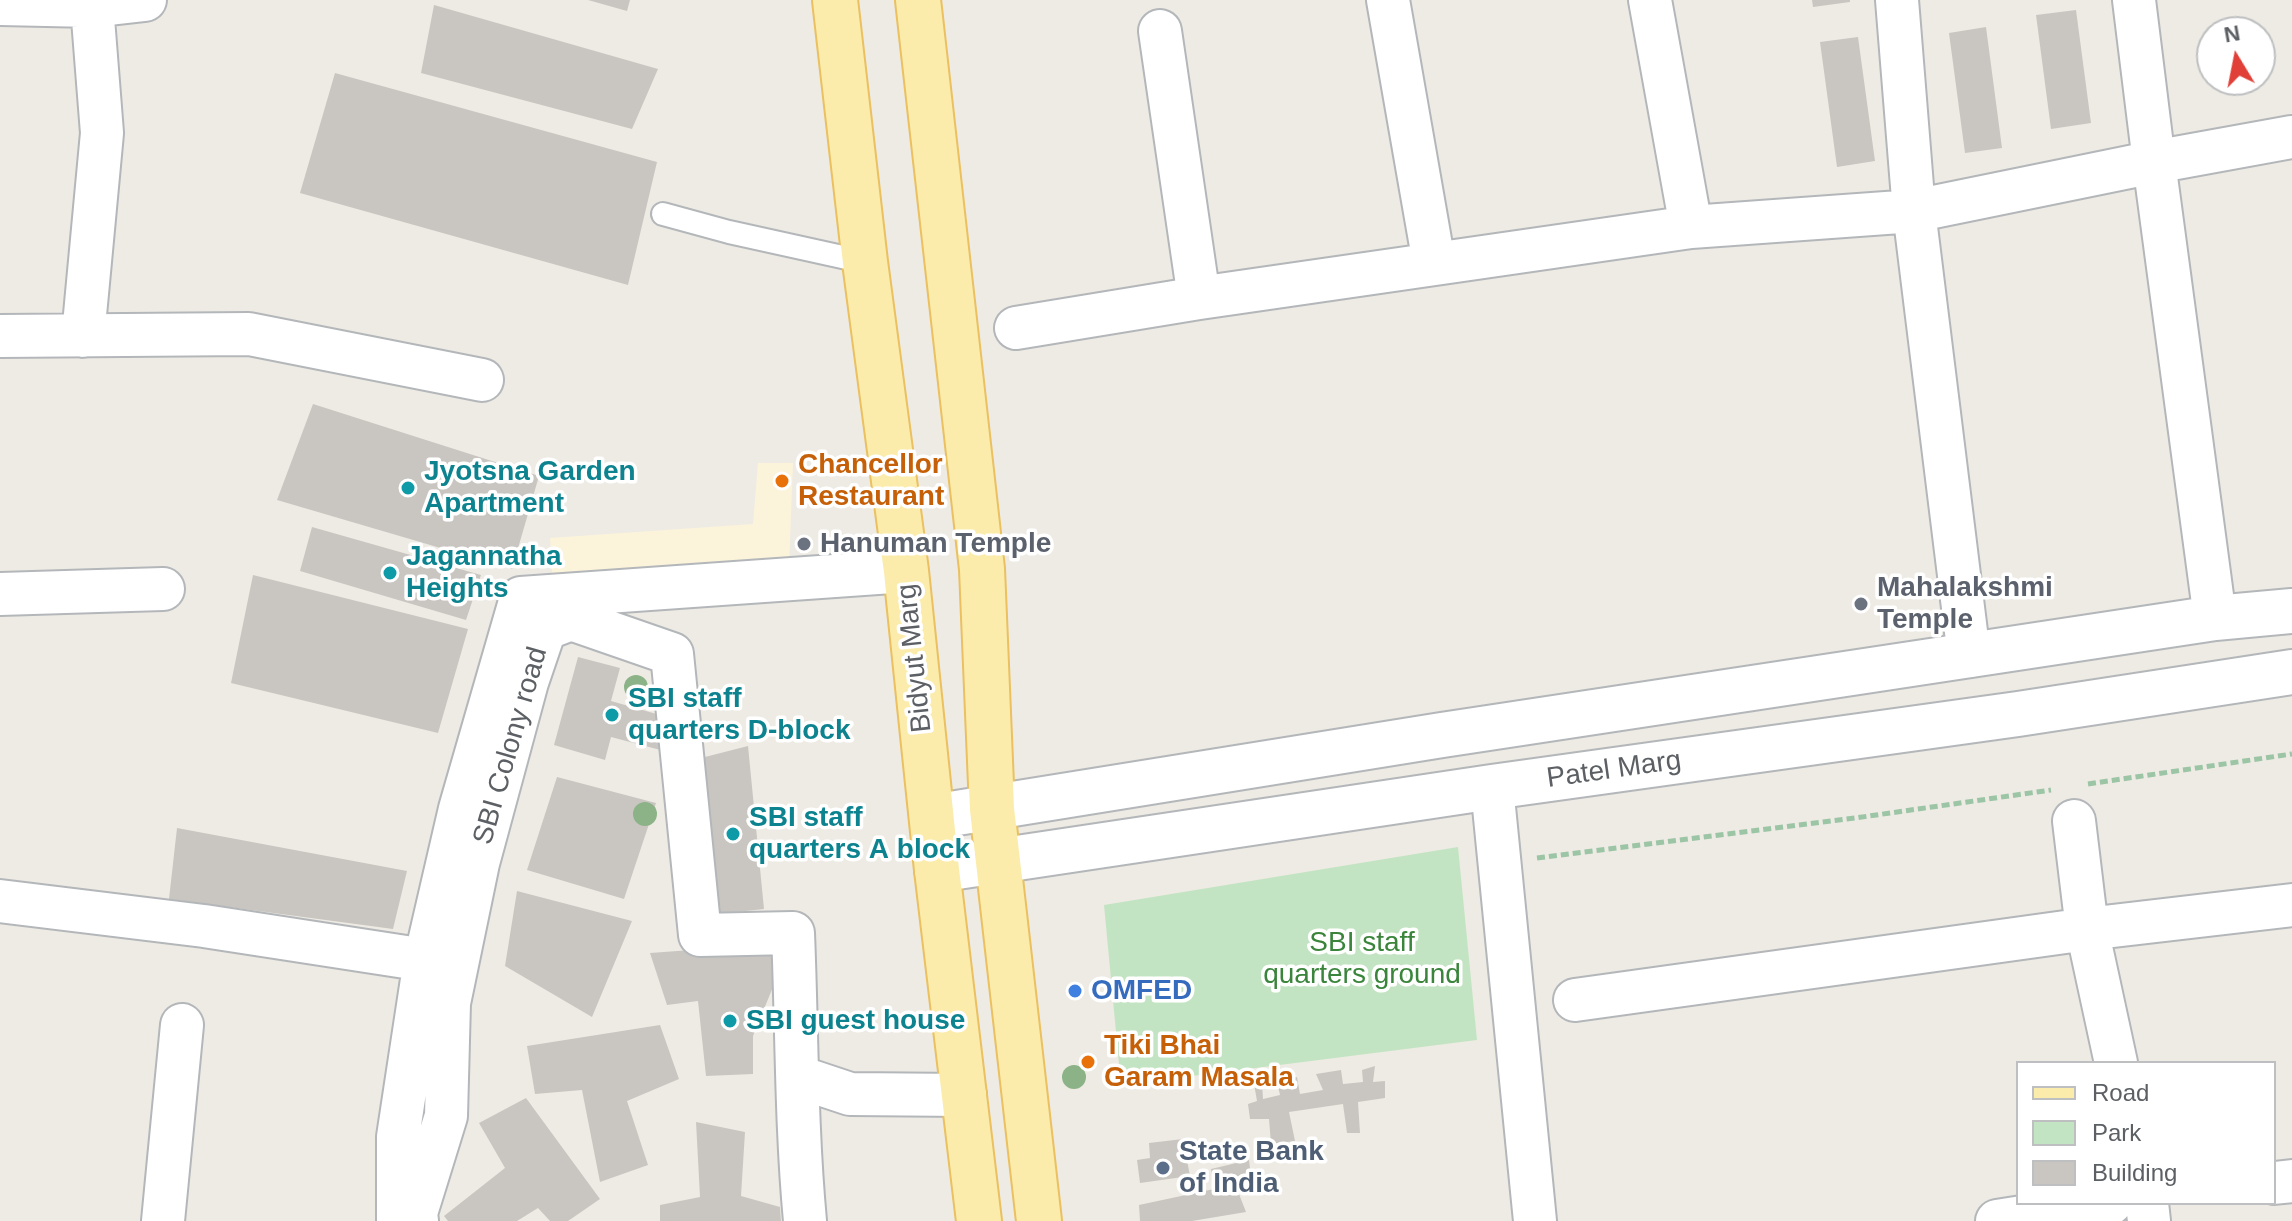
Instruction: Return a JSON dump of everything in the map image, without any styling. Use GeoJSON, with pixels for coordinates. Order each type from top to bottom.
{"type":"FeatureCollection","features":[{"type":"Feature","properties":{"kind":"main road","name":"Bidyut Marg"},"geometry":{"type":"LineString","coordinates":[[835,0],[865,262],[906,571],[937,870],[979,1221]]}},
{"type":"Feature","properties":{"kind":"main road"},"geometry":{"type":"LineString","coordinates":[[918,0],[982,569],[992,809],[1039,1221]]}},
{"type":"Feature","properties":{"kind":"street"},"geometry":{"type":"LineString","coordinates":[[1388,0],[1434,263]]}},
{"type":"Feature","properties":{"kind":"street"},"geometry":{"type":"LineString","coordinates":[[1650,0],[1691,227]]}},
{"type":"Feature","properties":{"kind":"street"},"geometry":{"type":"LineString","coordinates":[[1897,0],[1914,211],[1969,656]]}},
{"type":"Feature","properties":{"kind":"street"},"geometry":{"type":"LineString","coordinates":[[2134,0],[2215,618]]}},
{"type":"Feature","properties":{"kind":"street"},"geometry":{"type":"LineString","coordinates":[[0,4],[120,2],[102,133],[83,336]]}},
{"type":"Feature","properties":{"kind":"street"},"geometry":{"type":"LineString","coordinates":[[1160,31],[1199,298]]}},
{"type":"Feature","properties":{"kind":"street"},"geometry":{"type":"LineString","coordinates":[[1016,328],[1199,298],[1691,227],[1914,211],[2292,137]]}},
{"type":"Feature","properties":{"kind":"street"},"geometry":{"type":"LineString","coordinates":[[0,336],[249,334],[482,380]]}},
{"type":"Feature","properties":{"kind":"street"},"geometry":{"type":"LineString","coordinates":[[398,1221],[398,1137],[425,960],[460,809],[521,598],[906,571]]}},
{"type":"Feature","properties":{"kind":"street"},"geometry":{"type":"LineString","coordinates":[[0,594],[163,589]]}},
{"type":"Feature","properties":{"kind":"street"},"geometry":{"type":"LineString","coordinates":[[932,817],[1442,735],[2215,618],[2292,611]]}},
{"type":"Feature","properties":{"kind":"street","name":"SBI Colony road"},"geometry":{"type":"LineString","coordinates":[[417,1221],[416,1213],[446,1116],[449,1003],[478,863],[527,682],[545,629],[571,619],[672,654],[700,935],[793,933],[799,1077],[798,1154],[805,1221]]}},
{"type":"Feature","properties":{"kind":"street","name":"Patel Marg"},"geometry":{"type":"LineString","coordinates":[[937,870],[2292,672]]}},
{"type":"Feature","properties":{"kind":"street"},"geometry":{"type":"LineString","coordinates":[[1492,787],[1535,1221]]}},
{"type":"Feature","properties":{"kind":"street"},"geometry":{"type":"LineString","coordinates":[[2073,798],[2087,929],[2116,1061]]}},
{"type":"Feature","properties":{"kind":"street"},"geometry":{"type":"LineString","coordinates":[[0,901],[204,926],[425,960]]}},
{"type":"Feature","properties":{"kind":"street"},"geometry":{"type":"LineString","coordinates":[[1575,1000],[2087,929],[2292,905]]}},
{"type":"Feature","properties":{"kind":"street"},"geometry":{"type":"LineString","coordinates":[[163,1221],[182,1025]]}},
{"type":"Feature","properties":{"kind":"street"},"geometry":{"type":"LineString","coordinates":[[799,1077],[850,1094],[965,1095]]}},
{"type":"Feature","properties":{"kind":"street"},"geometry":{"type":"LineString","coordinates":[[1997,1221],[2098,1205]]}},
{"type":"Feature","properties":{"kind":"lane"},"geometry":{"type":"LineString","coordinates":[[663,214],[865,262]]}},
{"type":"Feature","properties":{"kind":"path"},"geometry":{"type":"LineString","coordinates":[[1501,863],[1855,818],[2073,798],[2292,754]]}},
{"type":"Feature","properties":{"kind":"shaded area"},"geometry":{"type":"Polygon","coordinates":[[[758,463],[793,463],[789,566],[553,583],[550,538],[753,524],[758,463]]]}},
{"type":"Feature","properties":{"kind":"green space","name":"SBI staff quarters ground"},"geometry":{"type":"Polygon","coordinates":[[[1458,847],[1477,1040],[1121,1085],[1104,905],[1458,847]]]}},
{"type":"Feature","properties":{"kind":"building"},"geometry":{"type":"Polygon","coordinates":[[[588,0],[630,0],[627,11],[588,0]]]}},
{"type":"Feature","properties":{"kind":"building"},"geometry":{"type":"Polygon","coordinates":[[[1812,0],[1850,0],[1850,2],[1813,7],[1812,0]]]}},
{"type":"Feature","properties":{"kind":"building"},"geometry":{"type":"Polygon","coordinates":[[[434,5],[658,69],[632,129],[421,73],[434,5]]]}},
{"type":"Feature","properties":{"kind":"building"},"geometry":{"type":"Polygon","coordinates":[[[2076,10],[2091,123],[2051,129],[2036,15],[2076,10]]]}},
{"type":"Feature","properties":{"kind":"building"},"geometry":{"type":"Polygon","coordinates":[[[1986,27],[2002,148],[1965,153],[1949,33],[1986,27]]]}},
{"type":"Feature","properties":{"kind":"building"},"geometry":{"type":"Polygon","coordinates":[[[1858,37],[1875,161],[1837,167],[1820,42],[1858,37]]]}},
{"type":"Feature","properties":{"kind":"building"},"geometry":{"type":"Polygon","coordinates":[[[335,73],[657,162],[628,285],[300,193],[335,73]]]}},
{"type":"Feature","properties":{"kind":"building","name":"Jyotsna Garden Apartment"},"geometry":{"type":"Polygon","coordinates":[[[313,404],[539,476],[512,569],[277,500],[313,404]]]}},
{"type":"Feature","properties":{"kind":"building","name":"Jagannatha Heights"},"geometry":{"type":"Polygon","coordinates":[[[312,527],[481,575],[466,620],[300,571],[312,527]]]}},
{"type":"Feature","properties":{"kind":"building"},"geometry":{"type":"Polygon","coordinates":[[[253,575],[468,629],[438,733],[231,683],[253,575]]]}},
{"type":"Feature","properties":{"kind":"building","name":"SBI staff quarters D-block"},"geometry":{"type":"Polygon","coordinates":[[[578,657],[620,668],[611,701],[695,725],[668,752],[611,737],[605,760],[554,745],[578,657]]]}},
{"type":"Feature","properties":{"kind":"building","name":"SBI staff quarters A block"},"geometry":{"type":"Polygon","coordinates":[[[748,746],[764,909],[719,914],[701,758],[748,746]]]}},
{"type":"Feature","properties":{"kind":"building"},"geometry":{"type":"Polygon","coordinates":[[[557,777],[656,803],[624,899],[527,870],[557,777]]]}},
{"type":"Feature","properties":{"kind":"building"},"geometry":{"type":"Polygon","coordinates":[[[177,828],[407,871],[393,929],[169,899],[177,828]]]}},
{"type":"Feature","properties":{"kind":"building"},"geometry":{"type":"Polygon","coordinates":[[[517,891],[632,921],[592,1017],[505,966],[517,891]]]}},
{"type":"Feature","properties":{"kind":"building","name":"SBI guest house"},"geometry":{"type":"Polygon","coordinates":[[[773,944],[773,987],[753,1036],[753,1074],[706,1076],[698,1001],[667,1005],[650,953],[773,944]]]}},
{"type":"Feature","properties":{"kind":"building"},"geometry":{"type":"Polygon","coordinates":[[[660,1025],[679,1079],[627,1101],[648,1165],[600,1182],[582,1090],[535,1094],[527,1046],[660,1025]]]}},
{"type":"Feature","properties":{"kind":"building"},"geometry":{"type":"Polygon","coordinates":[[[1375,1066],[1373,1082],[1385,1081],[1385,1098],[1358,1102],[1360,1133],[1347,1133],[1343,1104],[1289,1112],[1295,1141],[1271,1144],[1269,1119],[1250,1119],[1248,1104],[1257,1101],[1254,1084],[1262,1083],[1263,1099],[1280,1095],[1277,1082],[1297,1077],[1300,1094],[1323,1090],[1316,1074],[1341,1070],[1343,1084],[1363,1082],[1362,1070],[1375,1066]]]}},
{"type":"Feature","properties":{"kind":"building"},"geometry":{"type":"Polygon","coordinates":[[[526,1098],[600,1199],[568,1221],[550,1221],[538,1208],[517,1221],[448,1221],[444,1216],[505,1168],[479,1123],[526,1098]]]}},
{"type":"Feature","properties":{"kind":"building"},"geometry":{"type":"Polygon","coordinates":[[[696,1122],[745,1132],[741,1196],[780,1207],[781,1221],[660,1221],[660,1205],[700,1197],[696,1122]]]}},
{"type":"Feature","properties":{"kind":"building","name":"State Bank of India"},"geometry":{"type":"Polygon","coordinates":[[[1183,1139],[1190,1176],[1140,1183],[1137,1160],[1150,1158],[1149,1143],[1183,1139]]]}},
{"type":"Feature","properties":{"kind":"building"},"geometry":{"type":"Polygon","coordinates":[[[1249,1160],[1253,1193],[1239,1194],[1246,1212],[1192,1221],[1140,1221],[1139,1205],[1214,1189],[1211,1169],[1249,1160]]]}},
{"type":"Feature","properties":{"kind":"place","name":"Chancellor Restaurant"},"geometry":{"type":"Point","coordinates":[782,481]}},
{"type":"Feature","properties":{"kind":"place","name":"Jyotsna Garden Apartment"},"geometry":{"type":"Point","coordinates":[408,488]}},
{"type":"Feature","properties":{"kind":"place","name":"Hanuman Temple"},"geometry":{"type":"Point","coordinates":[804,544]}},
{"type":"Feature","properties":{"kind":"place","name":"Jagannatha Heights"},"geometry":{"type":"Point","coordinates":[390,573]}},
{"type":"Feature","properties":{"kind":"place","name":"Mahalakshmi Temple"},"geometry":{"type":"Point","coordinates":[1861,604]}},
{"type":"Feature","properties":{"kind":"place","name":"SBI staff quarters D-block"},"geometry":{"type":"Point","coordinates":[612,715]}},
{"type":"Feature","properties":{"kind":"place","name":"SBI staff quarters A block"},"geometry":{"type":"Point","coordinates":[733,834]}},
{"type":"Feature","properties":{"kind":"place","name":"OMFED"},"geometry":{"type":"Point","coordinates":[1075,991]}},
{"type":"Feature","properties":{"kind":"place","name":"SBI guest house"},"geometry":{"type":"Point","coordinates":[730,1021]}},
{"type":"Feature","properties":{"kind":"place","name":"Tiki Bhai Garam Masala"},"geometry":{"type":"Point","coordinates":[1088,1062]}},
{"type":"Feature","properties":{"kind":"place","name":"State Bank of India"},"geometry":{"type":"Point","coordinates":[1163,1168]}}]}
